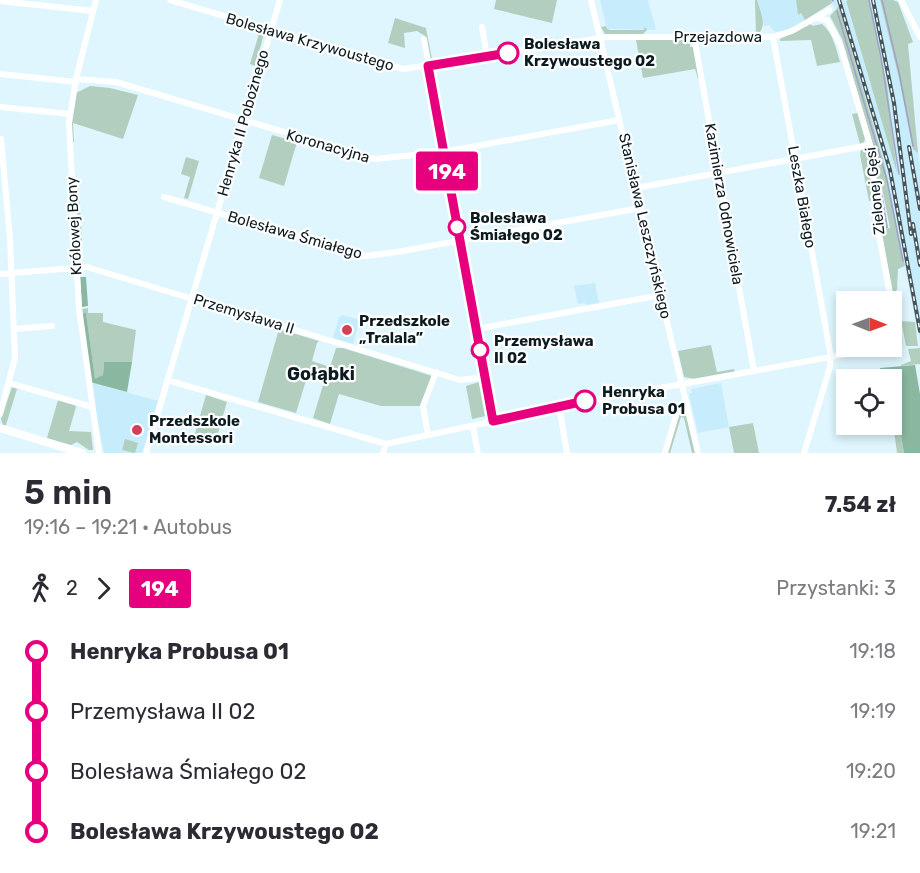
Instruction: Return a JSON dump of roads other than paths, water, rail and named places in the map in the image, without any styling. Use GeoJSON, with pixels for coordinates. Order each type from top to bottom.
{"type":"FeatureCollection","features":[{"type":"Feature","properties":{"kind":"street","name":"Królowej Bony"},"geometry":{"type":"LineString","coordinates":[[96,0],[69,114],[82,333],[99,453]]}},
{"type":"Feature","properties":{"kind":"street","name":"Bolesława Krzywoustego"},"geometry":{"type":"LineString","coordinates":[[170,0],[403,69],[601,38]]}},
{"type":"Feature","properties":{"kind":"street","name":"Henryka II Pobożnego"},"geometry":{"type":"LineString","coordinates":[[146,453],[280,0]]}},
{"type":"Feature","properties":{"kind":"street","name":"Stanisława Leszczyńskiego"},"geometry":{"type":"LineString","coordinates":[[591,0],[698,453]]}},
{"type":"Feature","properties":{"kind":"street"},"geometry":{"type":"LineString","coordinates":[[901,0],[920,37]]}},
{"type":"Feature","properties":{"kind":"street"},"geometry":{"type":"LineString","coordinates":[[0,1],[93,11]]}},
{"type":"Feature","properties":{"kind":"street","name":"Przejazdowa"},"geometry":{"type":"LineString","coordinates":[[601,38],[773,37],[792,31],[829,10]]}},
{"type":"Feature","properties":{"kind":"street","name":"Zielonej Gęsi"},"geometry":{"type":"LineString","coordinates":[[816,18],[827,20],[838,39],[870,145],[886,291]]}},
{"type":"Feature","properties":{"kind":"street"},"geometry":{"type":"LineString","coordinates":[[482,27],[487,56]]}},
{"type":"Feature","properties":{"kind":"street","name":"Kazimierza Odnowiciela"},"geometry":{"type":"LineString","coordinates":[[694,37],[754,371]]}},
{"type":"Feature","properties":{"kind":"street","name":"Leszka Białego"},"geometry":{"type":"LineString","coordinates":[[773,37],[831,357]]}},
{"type":"Feature","properties":{"kind":"street"},"geometry":{"type":"LineString","coordinates":[[424,39],[493,421]]}},
{"type":"Feature","properties":{"kind":"street","name":"Koronacyjna"},"geometry":{"type":"LineString","coordinates":[[0,74],[116,82],[375,159],[443,152],[619,120]]}},
{"type":"Feature","properties":{"kind":"street"},"geometry":{"type":"LineString","coordinates":[[0,106],[69,114]]}},
{"type":"Feature","properties":{"kind":"street"},"geometry":{"type":"LineString","coordinates":[[0,414],[15,358],[12,273],[1,138]]}},
{"type":"Feature","properties":{"kind":"street"},"geometry":{"type":"LineString","coordinates":[[636,188],[870,145]]}},
{"type":"Feature","properties":{"kind":"street","name":"Bolesława Śmiałego"},"geometry":{"type":"LineString","coordinates":[[164,198],[365,256],[378,256],[640,208]]}},
{"type":"Feature","properties":{"kind":"street","name":"Przemysława II"},"geometry":{"type":"LineString","coordinates":[[0,274],[87,267],[463,380],[485,377]]}},
{"type":"Feature","properties":{"kind":"street"},"geometry":{"type":"LineString","coordinates":[[476,329],[661,295]]}},
{"type":"Feature","properties":{"kind":"street"},"geometry":{"type":"LineString","coordinates":[[15,329],[52,326]]}},
{"type":"Feature","properties":{"kind":"street"},"geometry":{"type":"LineString","coordinates":[[167,380],[386,444],[472,427],[559,406],[836,356]]}},
{"type":"Feature","properties":{"kind":"street"},"geometry":{"type":"LineString","coordinates":[[804,453],[831,357]]}},
{"type":"Feature","properties":{"kind":"street"},"geometry":{"type":"LineString","coordinates":[[428,435],[423,406],[435,372]]}},
{"type":"Feature","properties":{"kind":"street"},"geometry":{"type":"LineString","coordinates":[[9,383],[92,407]]}},
{"type":"Feature","properties":{"kind":"street"},"geometry":{"type":"LineString","coordinates":[[559,406],[567,453]]}},
{"type":"Feature","properties":{"kind":"street"},"geometry":{"type":"LineString","coordinates":[[665,453],[677,412],[687,407]]}},
{"type":"Feature","properties":{"kind":"street"},"geometry":{"type":"LineString","coordinates":[[472,427],[478,453]]}},
{"type":"Feature","properties":{"kind":"street"},"geometry":{"type":"LineString","coordinates":[[0,428],[82,453]]}},
{"type":"Feature","properties":{"kind":"street"},"geometry":{"type":"LineString","coordinates":[[383,453],[386,444]]}},
{"type":"Feature","properties":{"kind":"waterway"},"geometry":{"type":"LineString","coordinates":[[869,0],[881,57],[899,174]]}},
{"type":"Feature","properties":{"kind":"waterway"},"geometry":{"type":"LineString","coordinates":[[882,0],[913,146]]}},
{"type":"Feature","properties":{"kind":"waterway"},"geometry":{"type":"LineString","coordinates":[[837,11],[887,180],[903,261]]}},
{"type":"Feature","properties":{"kind":"railway"},"geometry":{"type":"LineString","coordinates":[[839,0],[890,170],[920,331]]}},
{"type":"Feature","properties":{"kind":"railway"},"geometry":{"type":"LineString","coordinates":[[873,0],[894,103],[911,234]]}},
{"type":"Feature","properties":{"kind":"railway"},"geometry":{"type":"LineString","coordinates":[[909,147],[920,209]]}},
{"type":"Feature","properties":{"kind":"railway"},"geometry":{"type":"LineString","coordinates":[[913,224],[920,265]]}},
{"type":"Feature","properties":{"kind":"place","name":"Bolesława Krzywoustego 02"},"geometry":{"type":"Point","coordinates":[508,53]}},
{"type":"Feature","properties":{"kind":"place","name":"Bolesława Śmiałego 02"},"geometry":{"type":"Point","coordinates":[457,227]}},
{"type":"Feature","properties":{"kind":"place","name":"Przedszkole „Tralala”"},"geometry":{"type":"Point","coordinates":[347,330]}},
{"type":"Feature","properties":{"kind":"place","name":"Przemysława II 02"},"geometry":{"type":"Point","coordinates":[480,350]}},
{"type":"Feature","properties":{"kind":"place","name":"Henryka Probusa 01"},"geometry":{"type":"Point","coordinates":[585,401]}},
{"type":"Feature","properties":{"kind":"place","name":"Przedszkole Montessori"},"geometry":{"type":"Point","coordinates":[137,430]}},
{"type":"Feature","properties":{"kind":"district","name":"Gołąbki"},"geometry":{"type":"Point","coordinates":[321,374]}}]}
